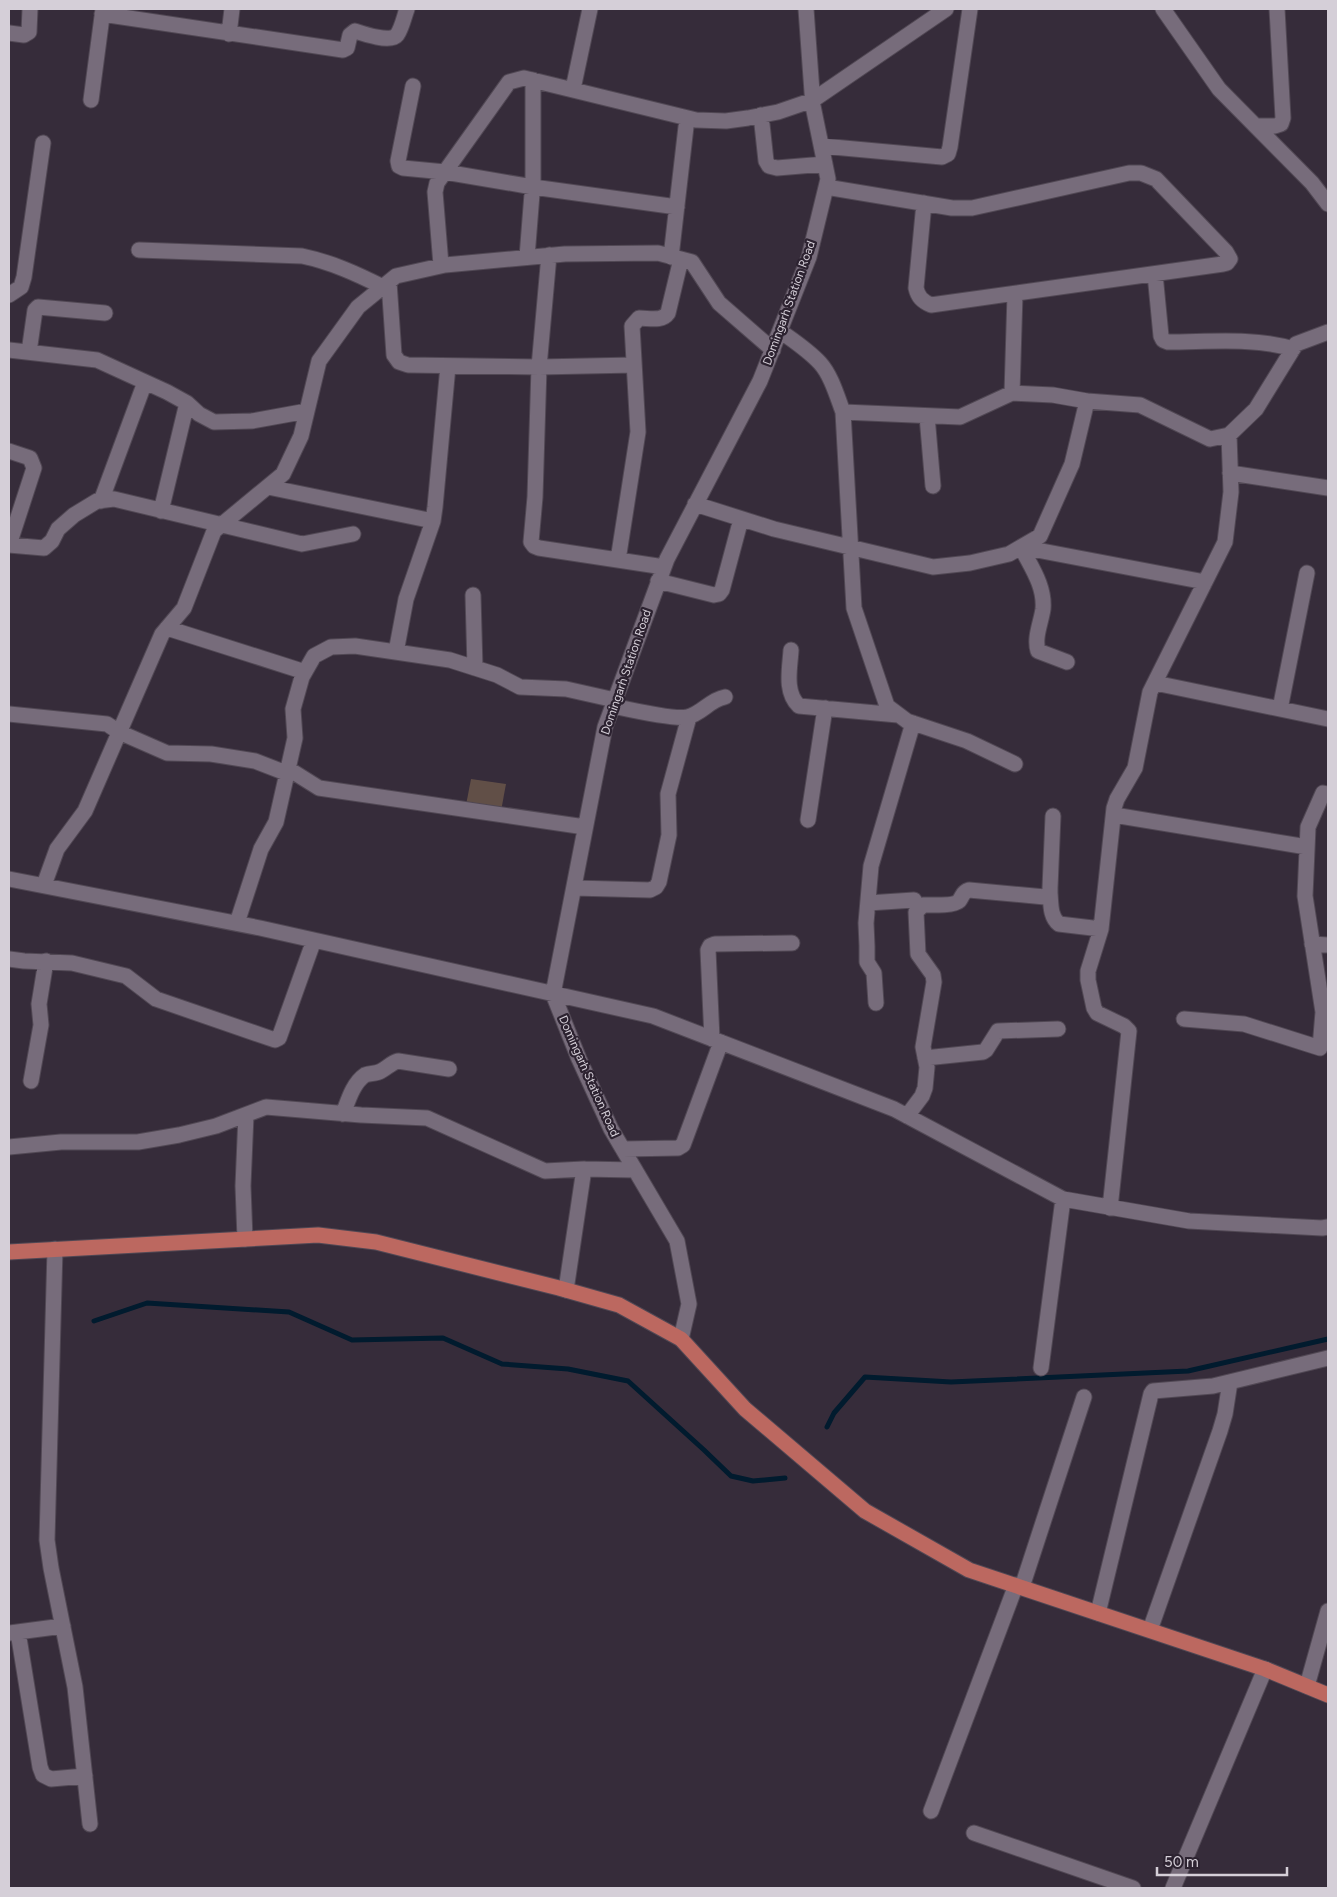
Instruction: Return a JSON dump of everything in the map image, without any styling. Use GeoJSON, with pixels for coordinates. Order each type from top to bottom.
{"type":"FeatureCollection","features":[{"type":"Feature","properties":{"kind":"main road"},"geometry":{"type":"LineString","coordinates":[[9,1252],[318,1235],[376,1242],[619,1305],[681,1339],[745,1409],[865,1511],[969,1570],[1265,1669],[1328,1695]]}},
{"type":"Feature","properties":{"kind":"street"},"geometry":{"type":"LineString","coordinates":[[9,33],[24,35],[29,32],[30,9]]}},
{"type":"Feature","properties":{"kind":"street"},"geometry":{"type":"LineString","coordinates":[[229,34],[232,9]]}},
{"type":"Feature","properties":{"kind":"street"},"geometry":{"type":"LineString","coordinates":[[91,100],[102,12],[229,34],[343,50],[348,48],[350,34],[355,31],[388,39],[394,38],[398,34],[407,9]]}},
{"type":"Feature","properties":{"kind":"street"},"geometry":{"type":"LineString","coordinates":[[574,89],[590,9]]}},
{"type":"Feature","properties":{"kind":"street","name":"Domingarh Station Road"},"geometry":{"type":"LineString","coordinates":[[681,1339],[689,1304],[677,1242],[611,1129],[583,1068],[553,994],[605,727],[661,574],[695,504],[760,381],[809,257],[828,178],[813,100],[806,9]]}},
{"type":"Feature","properties":{"kind":"street"},"geometry":{"type":"LineString","coordinates":[[441,266],[435,192],[437,183],[509,82],[517,79],[533,80],[696,120],[726,121],[778,112],[813,100],[946,9]]}},
{"type":"Feature","properties":{"kind":"street"},"geometry":{"type":"LineString","coordinates":[[822,146],[942,157],[948,154],[970,9]]}},
{"type":"Feature","properties":{"kind":"street"},"geometry":{"type":"LineString","coordinates":[[1163,9],[1219,89],[1312,183],[1328,204]]}},
{"type":"Feature","properties":{"kind":"street"},"geometry":{"type":"LineString","coordinates":[[1256,126],[1275,126],[1281,124],[1283,118],[1278,9]]}},
{"type":"Feature","properties":{"kind":"street"},"geometry":{"type":"LineString","coordinates":[[527,257],[533,187],[533,80]]}},
{"type":"Feature","properties":{"kind":"street"},"geometry":{"type":"LineString","coordinates":[[413,86],[398,161],[399,166],[403,168],[445,172],[533,187],[677,207]]}},
{"type":"Feature","properties":{"kind":"street"},"geometry":{"type":"LineString","coordinates":[[760,115],[766,161],[769,166],[777,168],[825,164]]}},
{"type":"Feature","properties":{"kind":"street"},"geometry":{"type":"LineString","coordinates":[[618,560],[638,432],[632,326],[639,318],[661,319],[666,317],[668,313],[676,258],[677,207],[687,118]]}},
{"type":"Feature","properties":{"kind":"street"},"geometry":{"type":"LineString","coordinates":[[9,296],[22,287],[42,143]]}},
{"type":"Feature","properties":{"kind":"street"},"geometry":{"type":"LineString","coordinates":[[826,187],[924,203],[952,208],[972,208],[1129,173],[1141,174],[1156,179],[1226,252],[1230,259],[1227,263],[1223,264],[931,305],[925,303],[918,296],[916,288],[924,203]]}},
{"type":"Feature","properties":{"kind":"street"},"geometry":{"type":"LineString","coordinates":[[139,250],[302,256],[351,270],[386,285]]}},
{"type":"Feature","properties":{"kind":"street"},"geometry":{"type":"LineString","coordinates":[[44,885],[57,849],[84,811],[162,634],[184,608],[214,531],[283,474],[301,436],[319,361],[358,307],[396,276],[441,266],[549,255],[658,253],[692,262],[719,304],[773,350]]}},
{"type":"Feature","properties":{"kind":"street"},"geometry":{"type":"LineString","coordinates":[[549,255],[539,367],[535,497],[531,542],[539,548],[618,560],[661,574],[714,595],[722,590],[741,518]]}},
{"type":"Feature","properties":{"kind":"street"},"geometry":{"type":"LineString","coordinates":[[1155,274],[1161,336],[1163,340],[1168,342],[1255,342],[1276,344],[1293,349]]}},
{"type":"Feature","properties":{"kind":"street"},"geometry":{"type":"LineString","coordinates":[[386,285],[394,355],[399,362],[408,365],[539,367],[634,365]]}},
{"type":"Feature","properties":{"kind":"street"},"geometry":{"type":"LineString","coordinates":[[1012,393],[1015,294]]}},
{"type":"Feature","properties":{"kind":"street"},"geometry":{"type":"LineString","coordinates":[[29,352],[35,310],[38,307],[105,313]]}},
{"type":"Feature","properties":{"kind":"street"},"geometry":{"type":"LineString","coordinates":[[780,331],[821,364],[835,391],[842,412],[854,608],[886,706],[913,723],[968,741],[1015,764]]}},
{"type":"Feature","properties":{"kind":"street"},"geometry":{"type":"LineString","coordinates":[[842,412],[960,417],[1012,393],[1053,395],[1087,401],[1140,405],[1210,438],[1229,436],[1256,409],[1296,344],[1328,332]]}},
{"type":"Feature","properties":{"kind":"street"},"geometry":{"type":"LineString","coordinates":[[9,350],[97,360],[187,403],[199,414],[214,422],[252,421],[307,411]]}},
{"type":"Feature","properties":{"kind":"street"},"geometry":{"type":"LineString","coordinates":[[396,652],[406,599],[433,521],[439,482],[448,366]]}},
{"type":"Feature","properties":{"kind":"street"},"geometry":{"type":"LineString","coordinates":[[101,501],[145,382]]}},
{"type":"Feature","properties":{"kind":"street"},"geometry":{"type":"LineString","coordinates":[[695,504],[774,529],[933,567],[970,563],[1009,554],[1040,536],[1072,464],[1087,401]]}},
{"type":"Feature","properties":{"kind":"street"},"geometry":{"type":"LineString","coordinates":[[161,511],[187,403]]}},
{"type":"Feature","properties":{"kind":"street"},"geometry":{"type":"LineString","coordinates":[[927,416],[933,486]]}},
{"type":"Feature","properties":{"kind":"street"},"geometry":{"type":"LineString","coordinates":[[1110,1208],[1129,1031],[1124,1026],[1097,1013],[1094,1008],[1088,980],[1088,971],[1101,929],[1117,799],[1135,768],[1147,701],[1225,542],[1231,492],[1229,436]]}},
{"type":"Feature","properties":{"kind":"street"},"geometry":{"type":"LineString","coordinates":[[9,451],[30,458],[34,468],[9,545],[44,548],[52,541],[58,529],[74,515],[97,501],[114,499],[302,544],[353,534]]}},
{"type":"Feature","properties":{"kind":"street"},"geometry":{"type":"LineString","coordinates":[[1230,472],[1328,488]]}},
{"type":"Feature","properties":{"kind":"street"},"geometry":{"type":"LineString","coordinates":[[268,487],[433,521]]}},
{"type":"Feature","properties":{"kind":"street"},"geometry":{"type":"LineString","coordinates":[[1021,547],[1205,582]]}},
{"type":"Feature","properties":{"kind":"street"},"geometry":{"type":"LineString","coordinates":[[1021,547],[1042,587],[1043,608],[1036,645],[1038,651],[1067,662]]}},
{"type":"Feature","properties":{"kind":"street"},"geometry":{"type":"LineString","coordinates":[[1280,709],[1307,573]]}},
{"type":"Feature","properties":{"kind":"street"},"geometry":{"type":"LineString","coordinates":[[473,595],[475,668]]}},
{"type":"Feature","properties":{"kind":"street"},"geometry":{"type":"LineString","coordinates":[[167,628],[305,672]]}},
{"type":"Feature","properties":{"kind":"street"},"geometry":{"type":"LineString","coordinates":[[238,923],[261,849],[276,822],[294,738],[293,709],[305,672],[314,656],[331,647],[356,646],[450,660],[497,674],[520,688],[566,689],[614,703],[682,718],[689,717],[716,698],[725,697]]}},
{"type":"Feature","properties":{"kind":"street"},"geometry":{"type":"LineString","coordinates":[[790,650],[789,685],[794,701],[799,706],[898,715]]}},
{"type":"Feature","properties":{"kind":"street"},"geometry":{"type":"LineString","coordinates":[[1155,683],[1328,719]]}},
{"type":"Feature","properties":{"kind":"street"},"geometry":{"type":"LineString","coordinates":[[808,820],[825,708]]}},
{"type":"Feature","properties":{"kind":"street"},"geometry":{"type":"LineString","coordinates":[[9,714],[107,724],[119,732],[167,753],[211,754],[255,761],[286,771],[319,788],[585,827]]}},
{"type":"Feature","properties":{"kind":"street"},"geometry":{"type":"LineString","coordinates":[[574,888],[650,890],[656,887],[659,882],[669,836],[668,794],[689,717]]}},
{"type":"Feature","properties":{"kind":"street"},"geometry":{"type":"LineString","coordinates":[[876,1003],[874,972],[867,962],[866,923],[871,866],[913,723]]}},
{"type":"Feature","properties":{"kind":"street"},"geometry":{"type":"LineString","coordinates":[[1184,1019],[1244,1024],[1320,1048],[1323,1012],[1305,896],[1308,828],[1324,793],[1328,794]]}},
{"type":"Feature","properties":{"kind":"street"},"geometry":{"type":"LineString","coordinates":[[1114,815],[1307,847]]}},
{"type":"Feature","properties":{"kind":"street"},"geometry":{"type":"LineString","coordinates":[[1053,816],[1050,893],[1055,920],[1060,924],[1101,929]]}},
{"type":"Feature","properties":{"kind":"street"},"geometry":{"type":"LineString","coordinates":[[9,879],[238,923],[653,1016],[894,1109],[1063,1199],[1189,1221],[1328,1227]]}},
{"type":"Feature","properties":{"kind":"street"},"geometry":{"type":"LineString","coordinates":[[907,1116],[922,1096],[924,1088],[927,1067],[923,1047],[934,982],[933,975],[918,954],[916,912],[918,908],[923,905],[954,904],[959,901],[964,892],[969,890],[1045,897],[1050,893]]}},
{"type":"Feature","properties":{"kind":"street"},"geometry":{"type":"LineString","coordinates":[[868,903],[914,900]]}},
{"type":"Feature","properties":{"kind":"street"},"geometry":{"type":"LineString","coordinates":[[9,959],[72,963],[126,976],[156,999],[275,1040],[279,1038],[314,940]]}},
{"type":"Feature","properties":{"kind":"street"},"geometry":{"type":"LineString","coordinates":[[623,1149],[678,1148],[683,1145],[716,1040],[708,950],[710,946],[715,944],[792,943]]}},
{"type":"Feature","properties":{"kind":"street"},"geometry":{"type":"LineString","coordinates":[[1312,944],[1328,945]]}},
{"type":"Feature","properties":{"kind":"street"},"geometry":{"type":"LineString","coordinates":[[31,1081],[41,1025],[39,1004],[46,961]]}},
{"type":"Feature","properties":{"kind":"street"},"geometry":{"type":"LineString","coordinates":[[925,1058],[983,1052],[998,1031],[1058,1029]]}},
{"type":"Feature","properties":{"kind":"street"},"geometry":{"type":"LineString","coordinates":[[343,1114],[352,1092],[362,1078],[367,1074],[380,1072],[392,1063],[398,1062],[449,1069]]}},
{"type":"Feature","properties":{"kind":"street"},"geometry":{"type":"LineString","coordinates":[[9,1147],[61,1142],[138,1142],[179,1136],[216,1126],[266,1107],[343,1114],[427,1118],[545,1171],[584,1169],[635,1170]]}},
{"type":"Feature","properties":{"kind":"street"},"geometry":{"type":"LineString","coordinates":[[245,1239],[243,1186],[246,1115]]}},
{"type":"Feature","properties":{"kind":"street"},"geometry":{"type":"LineString","coordinates":[[566,1290],[584,1169]]}},
{"type":"Feature","properties":{"kind":"street"},"geometry":{"type":"LineString","coordinates":[[1041,1368],[1063,1199]]}},
{"type":"Feature","properties":{"kind":"street"},"geometry":{"type":"LineString","coordinates":[[55,1249],[47,1523],[51,1568],[75,1687],[90,1824]]}},
{"type":"Feature","properties":{"kind":"street"},"geometry":{"type":"LineString","coordinates":[[1098,1613],[1153,1391],[1213,1386],[1328,1358]]}},
{"type":"Feature","properties":{"kind":"street"},"geometry":{"type":"LineString","coordinates":[[1150,1630],[1220,1431],[1230,1382]]}},
{"type":"Feature","properties":{"kind":"street"},"geometry":{"type":"LineString","coordinates":[[931,1811],[1019,1586],[1084,1397]]}},
{"type":"Feature","properties":{"kind":"street"},"geometry":{"type":"LineString","coordinates":[[1307,1686],[1328,1611]]}},
{"type":"Feature","properties":{"kind":"street"},"geometry":{"type":"LineString","coordinates":[[63,1626],[14,1633],[43,1776],[51,1779],[85,1776]]}},
{"type":"Feature","properties":{"kind":"street"},"geometry":{"type":"LineString","coordinates":[[1173,1888],[1265,1669]]}},
{"type":"Feature","properties":{"kind":"street"},"geometry":{"type":"LineString","coordinates":[[974,1833],[1133,1888]]}},
{"type":"Feature","properties":{"kind":"building"},"geometry":{"type":"Polygon","coordinates":[[[471,779],[506,784],[501,811],[466,805],[471,779]]]}},
{"type":"Feature","properties":{"kind":"waterway"},"geometry":{"type":"LineString","coordinates":[[94,1321],[147,1303],[289,1312],[352,1340],[443,1338],[502,1364],[568,1369],[628,1381],[731,1476],[753,1481],[785,1478]]}},
{"type":"Feature","properties":{"kind":"waterway"},"geometry":{"type":"LineString","coordinates":[[827,1427],[834,1413],[865,1377],[951,1382],[1188,1371],[1328,1339]]}}]}
